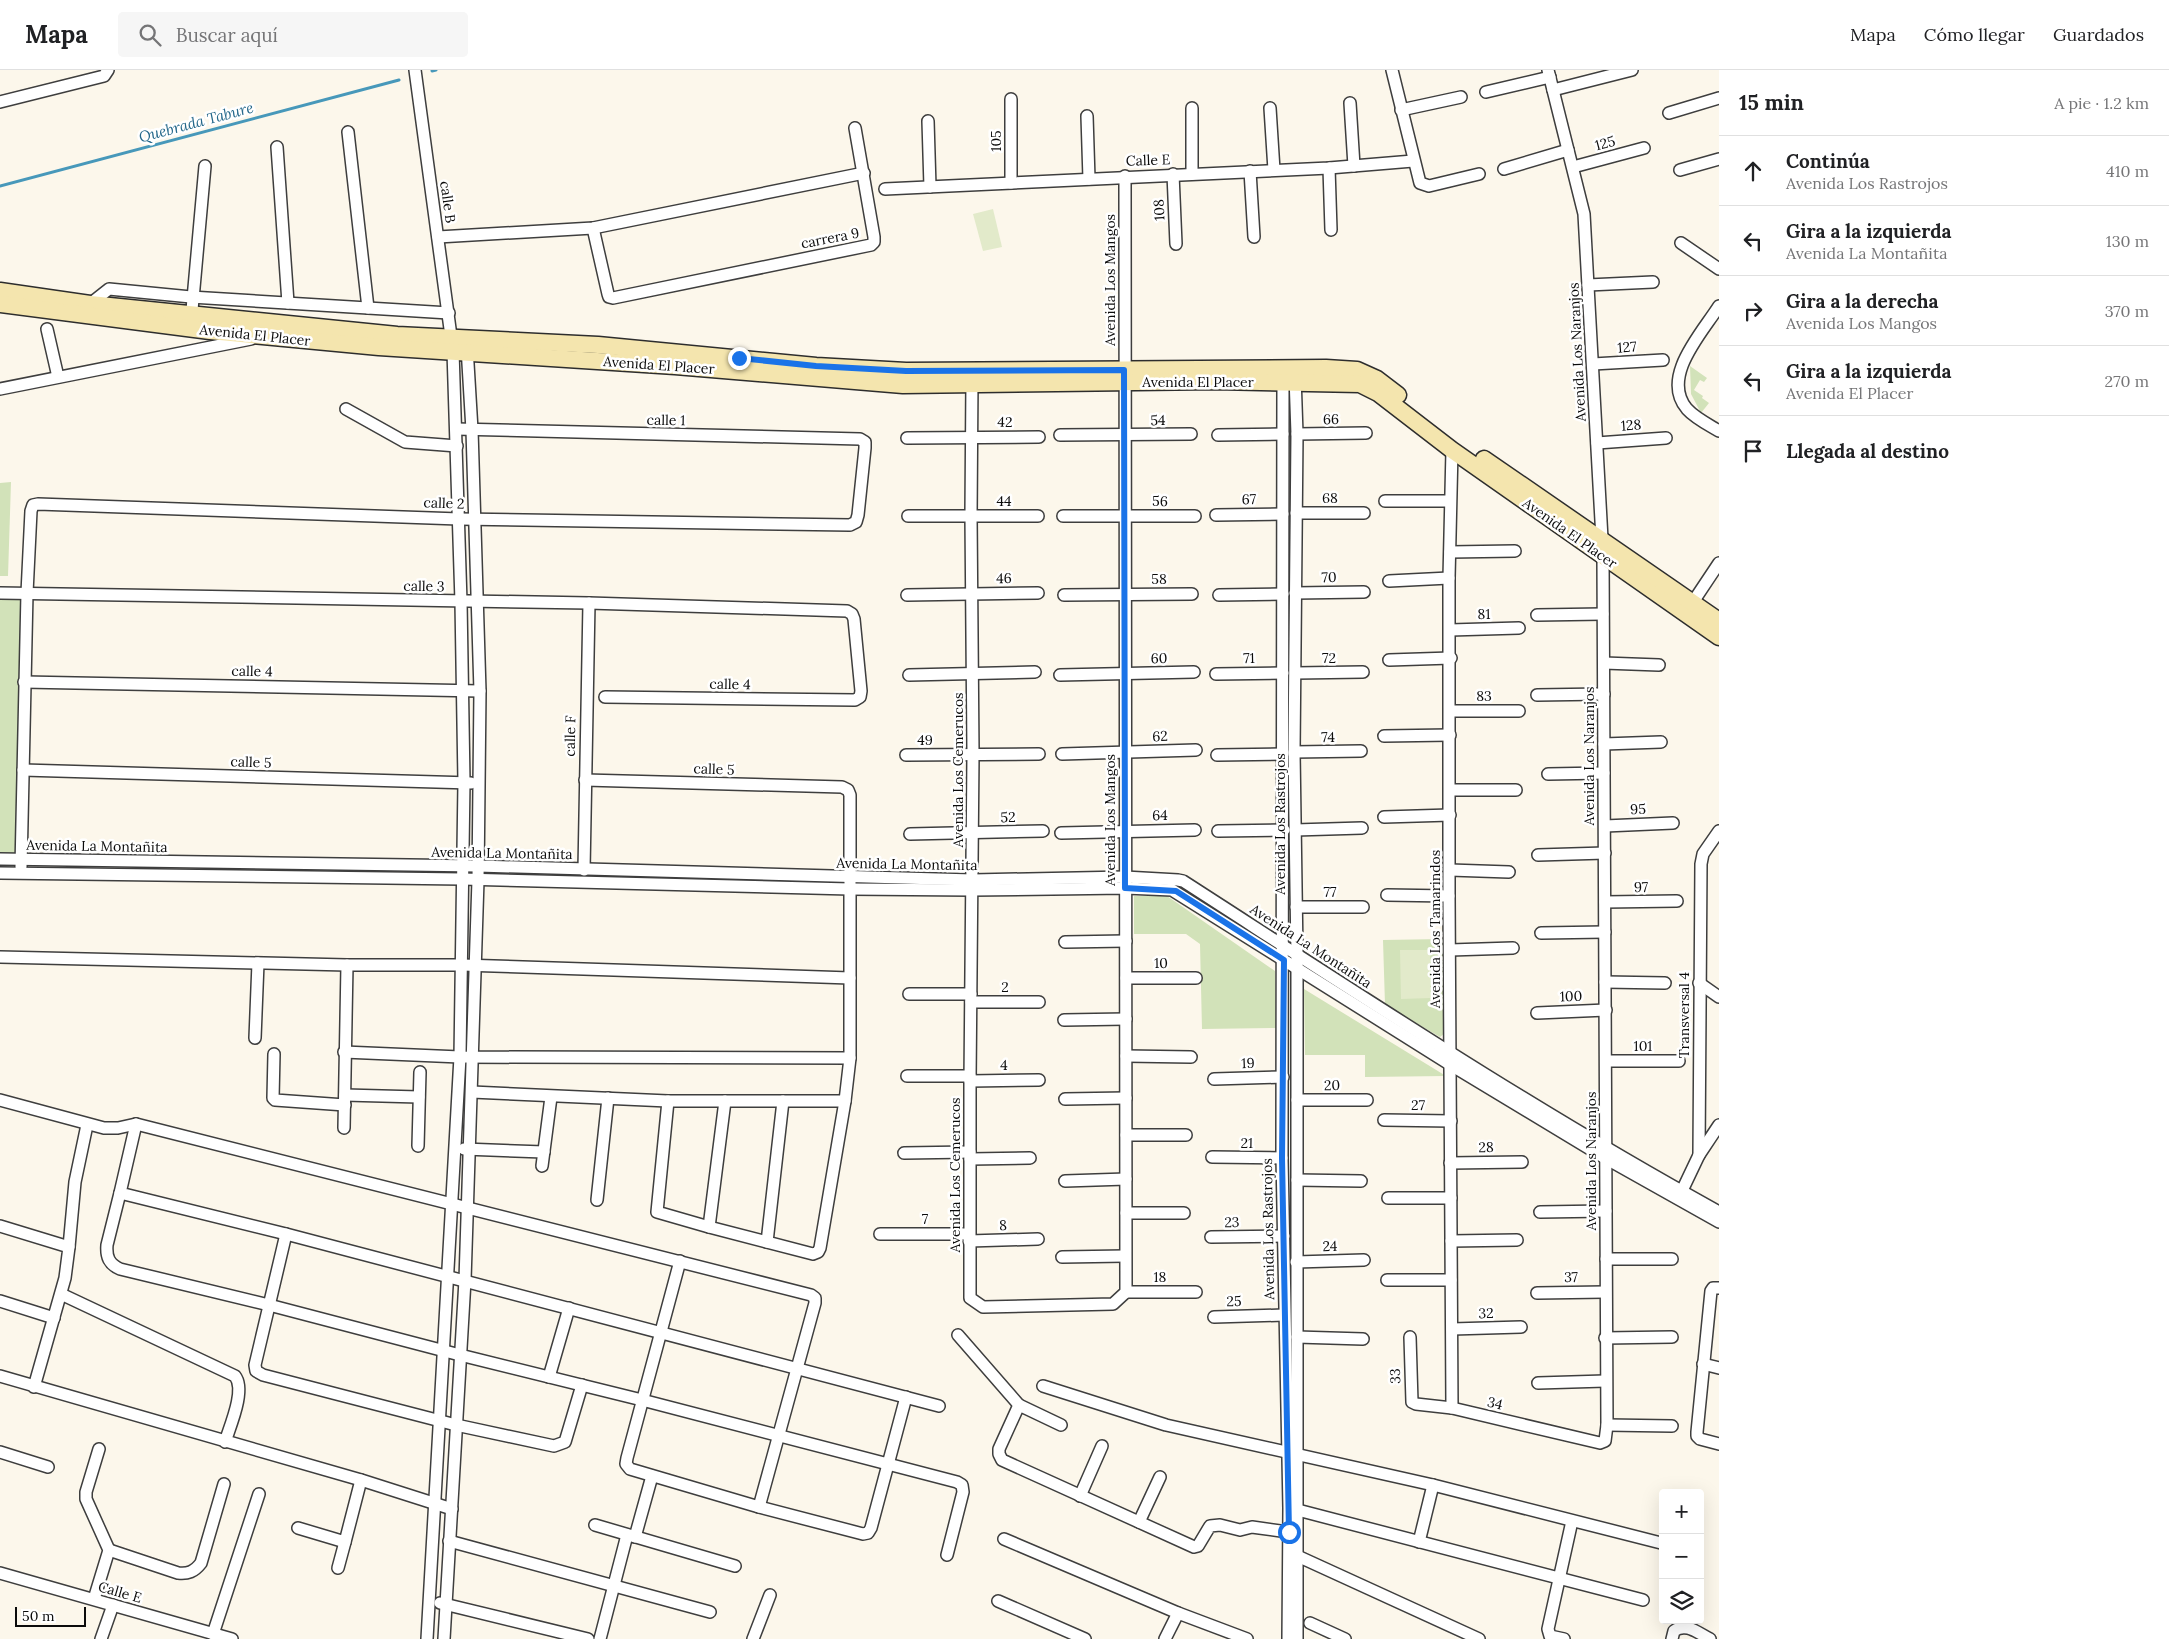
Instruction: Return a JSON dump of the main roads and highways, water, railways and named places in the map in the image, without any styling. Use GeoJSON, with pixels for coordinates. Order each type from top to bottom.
{"type":"FeatureCollection","features":[{"type":"Feature","properties":{"kind":"waterway","name":"Quebrada Tabure"},"geometry":{"type":"LineString","coordinates":[[432,71],[436,70]]}},
{"type":"Feature","properties":{"kind":"waterway","name":"Quebrada Tabure"},"geometry":{"type":"LineString","coordinates":[[0,186],[399,80]]}}]}
